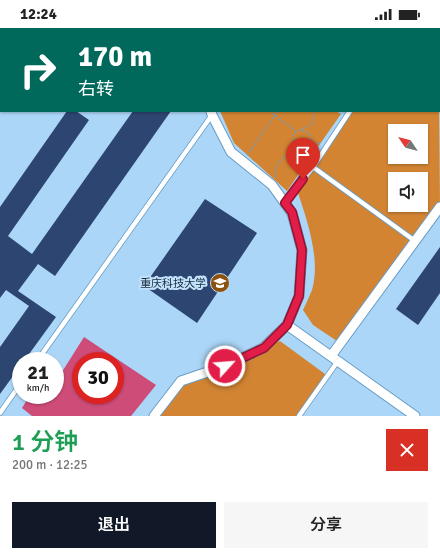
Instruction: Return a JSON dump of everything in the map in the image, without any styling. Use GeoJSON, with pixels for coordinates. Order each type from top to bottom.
{"type":"FeatureCollection","features":[{"type":"Feature","properties":{"kind":"street"},"geometry":{"type":"LineString","coordinates":[[154,416],[181,381],[225,366],[264,348],[287,325],[299,296],[302,250],[292,212],[272,185],[231,152],[211,113]]}},
{"type":"Feature","properties":{"kind":"street"},"geometry":{"type":"LineString","coordinates":[[335,358],[440,207]]}},
{"type":"Feature","properties":{"kind":"street"},"geometry":{"type":"LineString","coordinates":[[287,325],[416,416]]}},
{"type":"Feature","properties":{"kind":"lane"},"geometry":{"type":"LineString","coordinates":[[285,203],[313,167],[349,112]]}},
{"type":"Feature","properties":{"kind":"lane"},"geometry":{"type":"LineString","coordinates":[[43,352],[211,113]]}},
{"type":"Feature","properties":{"kind":"lane"},"geometry":{"type":"LineString","coordinates":[[313,167],[415,241]]}},
{"type":"Feature","properties":{"kind":"lane"},"geometry":{"type":"LineString","coordinates":[[299,416],[335,358]]}},
{"type":"Feature","properties":{"kind":"lane"},"geometry":{"type":"LineString","coordinates":[[0,413],[12,396]]}},
{"type":"Feature","properties":{"kind":"path"},"geometry":{"type":"LineString","coordinates":[[270,112],[296,131]]}},
{"type":"Feature","properties":{"kind":"path"},"geometry":{"type":"LineString","coordinates":[[242,161],[277,112]]}},
{"type":"Feature","properties":{"kind":"path"},"geometry":{"type":"LineString","coordinates":[[300,148],[292,140],[293,135],[296,131],[307,128],[312,124],[313,112]]}},
{"type":"Feature","properties":{"kind":"path"},"geometry":{"type":"LineString","coordinates":[[300,130],[309,132],[312,137],[311,143]]}},
{"type":"Feature","properties":{"kind":"path"},"geometry":{"type":"LineString","coordinates":[[272,185],[278,162],[290,152],[311,143],[318,143],[326,146]]}},
{"type":"Feature","properties":{"kind":"shaded area"},"geometry":{"type":"Polygon","coordinates":[[[220,112],[338,112],[341,114],[287,191],[234,143],[220,112]]]}},
{"type":"Feature","properties":{"kind":"shaded area"},"geometry":{"type":"Polygon","coordinates":[[[349,112],[439,112],[440,207],[340,343],[313,325],[303,310],[312,290],[315,266],[312,240],[297,190],[349,112]]]}},
{"type":"Feature","properties":{"kind":"shaded area"},"geometry":{"type":"Polygon","coordinates":[[[84,337],[106,352],[75,352],[84,337]]]}},
{"type":"Feature","properties":{"kind":"shaded area"},"geometry":{"type":"Polygon","coordinates":[[[280,341],[325,374],[299,416],[154,416],[181,381],[280,341]]]}},
{"type":"Feature","properties":{"kind":"shaded area"},"geometry":{"type":"Polygon","coordinates":[[[72,356],[72,404],[124,404],[124,364],[156,385],[131,416],[32,416],[22,408],[24,404],[64,404],[64,369],[72,356]]]}},
{"type":"Feature","properties":{"kind":"building"},"geometry":{"type":"Polygon","coordinates":[[[66,112],[77,112],[89,120],[8,236],[32,254],[132,112],[170,112],[55,276],[38,264],[18,291],[56,317],[31,352],[12,352],[12,377],[0,394],[0,347],[29,306],[6,290],[0,298],[0,207],[66,112]]]}},
{"type":"Feature","properties":{"kind":"building"},"geometry":{"type":"Polygon","coordinates":[[[205,199],[257,233],[197,323],[144,286],[205,199]]]}},
{"type":"Feature","properties":{"kind":"building"},"geometry":{"type":"Polygon","coordinates":[[[440,247],[440,293],[418,325],[396,309],[440,247]]]}},
{"type":"Feature","properties":{"kind":"place","name":"重庆科技大学"},"geometry":{"type":"Point","coordinates":[220,283]}},
{"type":"Feature","properties":{"kind":"route"},"geometry":{"type":"LineString","coordinates":[[225,366],[264,348],[287,325],[299,296],[302,250],[292,212],[285,203],[303,179]]}}]}
